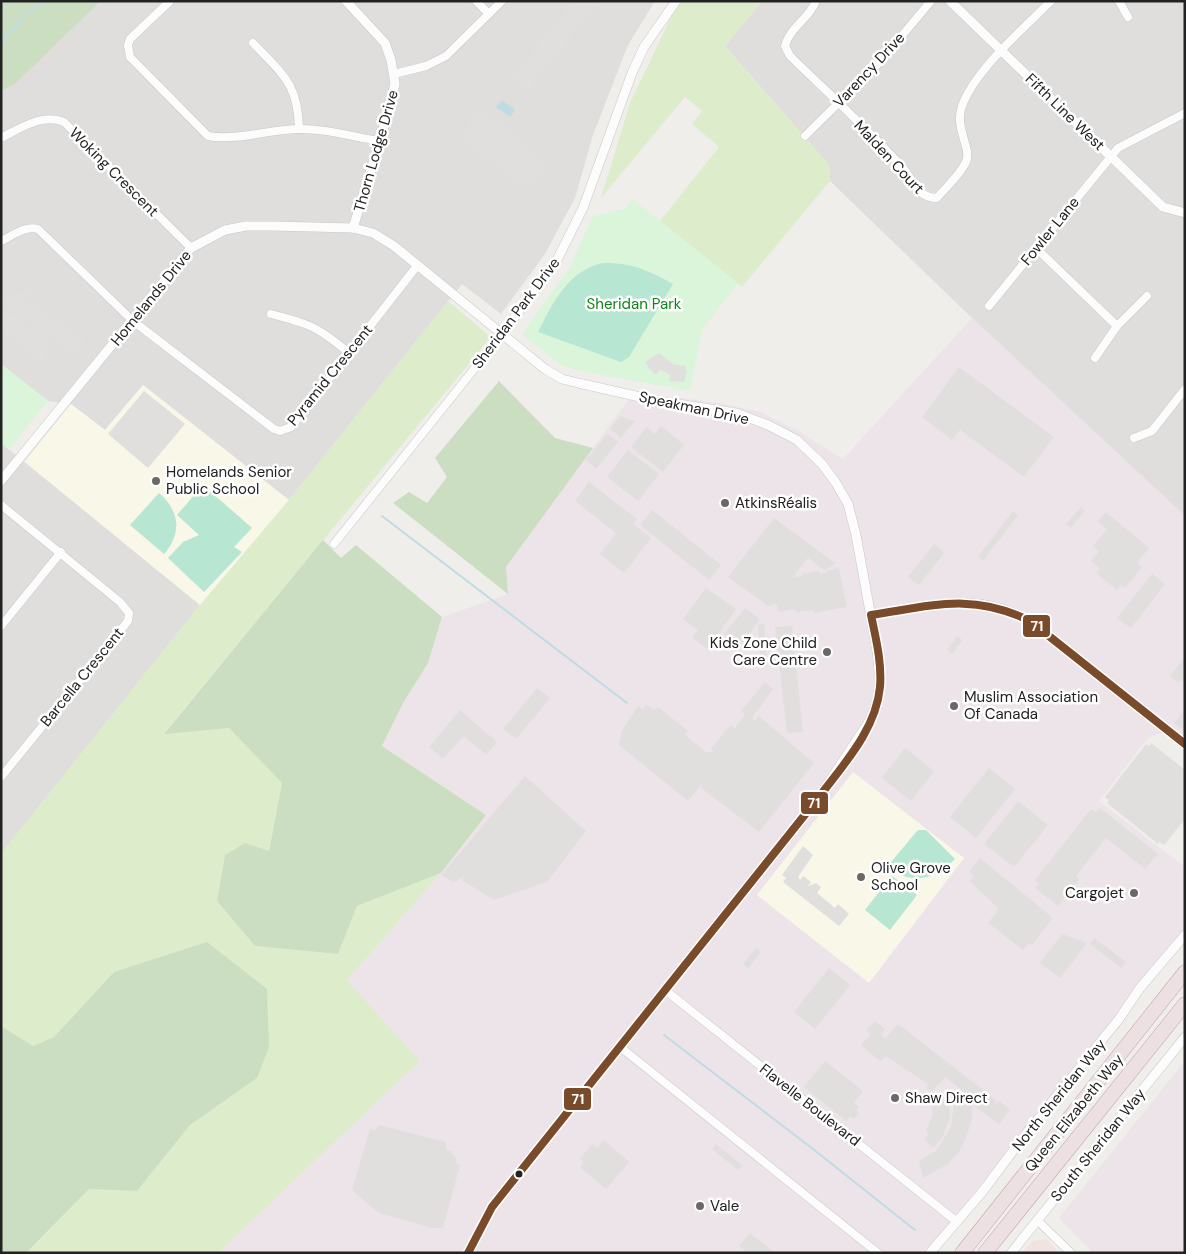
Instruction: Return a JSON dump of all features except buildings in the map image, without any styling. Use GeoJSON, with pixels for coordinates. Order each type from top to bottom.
{"type":"FeatureCollection","features":[{"type":"Feature","properties":{"kind":"highway","name":"Queen Elizabeth Way"},"geometry":{"type":"LineString","coordinates":[[962,1253],[1185,972]]}},
{"type":"Feature","properties":{"kind":"highway","name":"Queen Elizabeth Way"},"geometry":{"type":"LineString","coordinates":[[986,1253],[1185,1004]]}},
{"type":"Feature","properties":{"kind":"street"},"geometry":{"type":"LineString","coordinates":[[170,1],[130,39],[128,45],[130,57],[208,136],[227,137],[299,129],[380,141]]}},
{"type":"Feature","properties":{"kind":"street","name":"Thorn Lodge Drive"},"geometry":{"type":"LineString","coordinates":[[346,1],[385,43],[394,74],[393,98],[353,228]]}},
{"type":"Feature","properties":{"kind":"street"},"geometry":{"type":"LineString","coordinates":[[476,1],[489,14]]}},
{"type":"Feature","properties":{"kind":"street"},"geometry":{"type":"LineString","coordinates":[[394,74],[426,66],[446,56],[502,1]]}},
{"type":"Feature","properties":{"kind":"street","name":"Sheridan Park Drive"},"geometry":{"type":"LineString","coordinates":[[334,544],[503,333],[558,260],[583,208],[632,73],[644,47],[676,1]]}},
{"type":"Feature","properties":{"kind":"street","name":"Malden Court"},"geometry":{"type":"LineString","coordinates":[[816,1],[811,13],[791,32],[785,46],[790,56],[902,167],[921,194],[928,198],[937,198],[966,161],[967,152],[959,127],[964,102],[974,84],[1002,50]]}},
{"type":"Feature","properties":{"kind":"street","name":"Varency Drive"},"geometry":{"type":"LineString","coordinates":[[805,136],[879,63],[931,1]]}},
{"type":"Feature","properties":{"kind":"street","name":"Fifth Line West"},"geometry":{"type":"LineString","coordinates":[[950,1],[1162,207],[1183,212]]}},
{"type":"Feature","properties":{"kind":"street"},"geometry":{"type":"LineString","coordinates":[[1002,50],[1050,1]]}},
{"type":"Feature","properties":{"kind":"street"},"geometry":{"type":"LineString","coordinates":[[1119,1],[1128,17]]}},
{"type":"Feature","properties":{"kind":"street"},"geometry":{"type":"LineString","coordinates":[[253,43],[290,82],[299,108],[299,129]]}},
{"type":"Feature","properties":{"kind":"street","name":"Fowler Lane"},"geometry":{"type":"LineString","coordinates":[[989,306],[1118,148],[1185,113]]}},
{"type":"Feature","properties":{"kind":"street","name":"Woking Crescent"},"geometry":{"type":"LineString","coordinates":[[1,138],[41,119],[57,119],[64,122],[191,248]]}},
{"type":"Feature","properties":{"kind":"street","name":"Homelands Drive"},"geometry":{"type":"LineString","coordinates":[[1,481],[191,248],[225,230],[246,226],[353,228],[373,233],[394,246],[503,333]]}},
{"type":"Feature","properties":{"kind":"street"},"geometry":{"type":"LineString","coordinates":[[1,241],[32,227],[38,229],[133,320]]}},
{"type":"Feature","properties":{"kind":"street"},"geometry":{"type":"LineString","coordinates":[[1037,249],[1117,326]]}},
{"type":"Feature","properties":{"kind":"street","name":"Pyramid Crescent"},"geometry":{"type":"LineString","coordinates":[[133,320],[274,429],[280,431],[291,427],[417,266]]}},
{"type":"Feature","properties":{"kind":"street"},"geometry":{"type":"LineString","coordinates":[[1095,358],[1117,326],[1147,296]]}},
{"type":"Feature","properties":{"kind":"street"},"geometry":{"type":"LineString","coordinates":[[271,314],[313,325],[349,353]]}},
{"type":"Feature","properties":{"kind":"street","name":"Speakman Drive"},"geometry":{"type":"LineString","coordinates":[[468,1253],[492,1207],[818,797],[872,717],[878,698],[880,679],[871,615],[856,535],[848,504],[822,464],[797,440],[768,425],[736,414],[658,400],[562,379],[545,369],[503,333]]}},
{"type":"Feature","properties":{"kind":"street"},"geometry":{"type":"LineString","coordinates":[[1134,438],[1152,431],[1185,389]]}},
{"type":"Feature","properties":{"kind":"street","name":"Barcella Crescent"},"geometry":{"type":"LineString","coordinates":[[1,505],[61,552],[126,607],[129,613],[128,621],[1,777]]}},
{"type":"Feature","properties":{"kind":"street"},"geometry":{"type":"LineString","coordinates":[[1,626],[61,552]]}},
{"type":"Feature","properties":{"kind":"street"},"geometry":{"type":"LineString","coordinates":[[871,615],[968,601],[995,605],[1014,612],[1030,621],[1185,744]]}},
{"type":"Feature","properties":{"kind":"street","name":"North Sheridan Way"},"geometry":{"type":"LineString","coordinates":[[930,1253],[983,1191],[1036,1121],[1119,1020],[1140,988],[1185,935]]}},
{"type":"Feature","properties":{"kind":"street","name":"Flavelle Boulevard"},"geometry":{"type":"LineString","coordinates":[[665,990],[695,1016],[793,1090],[956,1221]]}},
{"type":"Feature","properties":{"kind":"street","name":"South Sheridan Way"},"geometry":{"type":"LineString","coordinates":[[1011,1253],[1185,1037]]}},
{"type":"Feature","properties":{"kind":"street"},"geometry":{"type":"LineString","coordinates":[[619,1046],[878,1253]]}},
{"type":"Feature","properties":{"kind":"street"},"geometry":{"type":"LineString","coordinates":[[1037,1220],[1071,1253]]}},
{"type":"Feature","properties":{"kind":"shaded area"},"geometry":{"type":"Polygon","coordinates":[[[101,1],[655,1],[628,45],[593,135],[575,198],[545,254],[501,314],[462,284],[289,500],[143,385],[105,430],[71,404],[48,401],[1,364],[1,91],[14,85],[101,1]]]}},
{"type":"Feature","properties":{"kind":"shaded area"},"geometry":{"type":"Polygon","coordinates":[[[573,1],[600,1],[527,91],[511,78],[573,1]]]}},
{"type":"Feature","properties":{"kind":"shaded area"},"geometry":{"type":"Polygon","coordinates":[[[762,1],[1185,1],[1185,516],[972,318],[830,181],[829,165],[725,46],[762,1]]]}},
{"type":"Feature","properties":{"kind":"shaded area"},"geometry":{"type":"Polygon","coordinates":[[[482,108],[543,160],[541,163],[545,167],[531,183],[526,180],[520,187],[459,135],[482,108]]]}},
{"type":"Feature","properties":{"kind":"shaded area"},"geometry":{"type":"Polygon","coordinates":[[[29,287],[32,292],[23,298],[86,340],[75,354],[1,303],[29,287]]]}},
{"type":"Feature","properties":{"kind":"shaded area"},"geometry":{"type":"Polygon","coordinates":[[[1,308],[51,341],[42,362],[1,329],[1,308]]]}},
{"type":"Feature","properties":{"kind":"shaded area"},"geometry":{"type":"Polygon","coordinates":[[[972,318],[1185,516],[1185,745],[1167,731],[1148,738],[1099,801],[1185,867],[1185,930],[970,1198],[929,1253],[218,1253],[420,1061],[347,980],[441,873],[486,815],[382,746],[403,703],[428,663],[442,617],[508,594],[505,568],[634,392],[719,403],[760,412],[800,432],[843,459],[972,318]]]}},
{"type":"Feature","properties":{"kind":"shaded area"},"geometry":{"type":"Polygon","coordinates":[[[659,353],[673,364],[685,366],[685,370],[687,370],[684,382],[669,381],[670,375],[660,370],[656,375],[649,368],[645,362],[659,353]]]}},
{"type":"Feature","properties":{"kind":"shaded area"},"geometry":{"type":"Polygon","coordinates":[[[959,367],[1054,437],[1024,477],[960,430],[952,440],[922,417],[959,367]]]}},
{"type":"Feature","properties":{"kind":"shaded area","name":"Homelands Senior Public School"},"geometry":{"type":"Polygon","coordinates":[[[143,385],[289,500],[200,605],[25,462],[71,404],[105,430],[143,385]]]}},
{"type":"Feature","properties":{"kind":"shaded area"},"geometry":{"type":"Polygon","coordinates":[[[144,391],[185,424],[148,468],[108,434],[144,391]]]}},
{"type":"Feature","properties":{"kind":"shaded area"},"geometry":{"type":"Polygon","coordinates":[[[620,416],[635,421],[621,438],[610,429],[620,416]]]}},
{"type":"Feature","properties":{"kind":"shaded area"},"geometry":{"type":"Polygon","coordinates":[[[661,426],[684,445],[663,472],[631,447],[646,427],[655,434],[661,426]]]}},
{"type":"Feature","properties":{"kind":"shaded area"},"geometry":{"type":"Polygon","coordinates":[[[607,434],[618,442],[596,469],[586,460],[607,434]]]}},
{"type":"Feature","properties":{"kind":"shaded area"},"geometry":{"type":"Polygon","coordinates":[[[1,443],[200,605],[1,854],[1,443]]]}},
{"type":"Feature","properties":{"kind":"shaded area"},"geometry":{"type":"Polygon","coordinates":[[[628,450],[659,474],[638,501],[607,477],[628,450]]]}},
{"type":"Feature","properties":{"kind":"shaded area"},"geometry":{"type":"Polygon","coordinates":[[[589,482],[637,519],[633,524],[651,538],[624,573],[600,554],[616,533],[575,501],[589,482]]]}},
{"type":"Feature","properties":{"kind":"shaded area"},"geometry":{"type":"Polygon","coordinates":[[[1081,507],[1085,511],[1071,528],[1066,524],[1081,507]]]}},
{"type":"Feature","properties":{"kind":"shaded area"},"geometry":{"type":"Polygon","coordinates":[[[652,510],[721,565],[709,580],[640,525],[652,510]]]}},
{"type":"Feature","properties":{"kind":"shaded area"},"geometry":{"type":"Polygon","coordinates":[[[1013,511],[1018,515],[983,561],[978,557],[1013,511]]]}},
{"type":"Feature","properties":{"kind":"shaded area"},"geometry":{"type":"Polygon","coordinates":[[[1106,512],[1149,548],[1137,563],[1142,567],[1125,588],[1121,585],[1117,590],[1096,573],[1100,568],[1091,561],[1099,551],[1093,546],[1107,529],[1098,522],[1106,512]]]}},
{"type":"Feature","properties":{"kind":"shaded area"},"geometry":{"type":"Polygon","coordinates":[[[774,518],[835,563],[824,570],[808,558],[795,574],[795,577],[819,571],[821,574],[826,573],[826,571],[839,568],[847,607],[814,613],[814,610],[796,612],[795,609],[779,612],[776,604],[768,606],[728,577],[774,518]]]}},
{"type":"Feature","properties":{"kind":"shaded area"},"geometry":{"type":"Polygon","coordinates":[[[934,544],[944,553],[919,585],[908,577],[934,544]]]}},
{"type":"Feature","properties":{"kind":"shaded area"},"geometry":{"type":"Polygon","coordinates":[[[1152,574],[1165,584],[1131,628],[1117,618],[1152,574]]]}},
{"type":"Feature","properties":{"kind":"shaded area"},"geometry":{"type":"Polygon","coordinates":[[[706,588],[736,609],[708,649],[692,638],[698,630],[683,619],[706,588]]]}},
{"type":"Feature","properties":{"kind":"shaded area"},"geometry":{"type":"Polygon","coordinates":[[[745,608],[760,619],[740,646],[724,634],[745,608]]]}},
{"type":"Feature","properties":{"kind":"shaded area"},"geometry":{"type":"Polygon","coordinates":[[[764,624],[767,665],[761,666],[758,625],[764,624]]]}},
{"type":"Feature","properties":{"kind":"shaded area"},"geometry":{"type":"Polygon","coordinates":[[[792,626],[803,732],[787,733],[775,627],[792,626]]]}},
{"type":"Feature","properties":{"kind":"shaded area"},"geometry":{"type":"Polygon","coordinates":[[[957,636],[962,640],[952,654],[947,650],[957,636]]]}},
{"type":"Feature","properties":{"kind":"shaded area"},"geometry":{"type":"Polygon","coordinates":[[[1185,657],[1185,683],[1181,680],[1178,683],[1170,676],[1185,657]]]}},
{"type":"Feature","properties":{"kind":"shaded area"},"geometry":{"type":"Polygon","coordinates":[[[765,682],[773,689],[753,716],[754,721],[759,716],[814,763],[759,832],[701,788],[703,783],[688,801],[619,745],[621,732],[638,706],[643,709],[646,704],[654,710],[658,707],[688,731],[685,735],[706,752],[714,752],[711,749],[730,725],[735,728],[745,714],[741,711],[765,682]]]}},
{"type":"Feature","properties":{"kind":"shaded area"},"geometry":{"type":"Polygon","coordinates":[[[537,688],[550,698],[516,739],[503,729],[537,688]]]}},
{"type":"Feature","properties":{"kind":"shaded area"},"geometry":{"type":"Polygon","coordinates":[[[460,710],[497,742],[486,755],[464,736],[443,759],[429,747],[460,710]]]}},
{"type":"Feature","properties":{"kind":"shaded area"},"geometry":{"type":"Polygon","coordinates":[[[1185,710],[1185,731],[1174,723],[1185,710]]]}},
{"type":"Feature","properties":{"kind":"shaded area"},"geometry":{"type":"Polygon","coordinates":[[[1151,743],[1185,770],[1185,819],[1164,845],[1159,842],[1158,844],[1107,803],[1109,800],[1105,797],[1146,744],[1149,746],[1151,743]]]}},
{"type":"Feature","properties":{"kind":"shaded area"},"geometry":{"type":"Polygon","coordinates":[[[905,748],[934,771],[911,801],[882,778],[905,748]]]}},
{"type":"Feature","properties":{"kind":"shaded area"},"geometry":{"type":"Polygon","coordinates":[[[989,768],[1015,789],[976,838],[950,817],[989,768]]]}},
{"type":"Feature","properties":{"kind":"shaded area","name":"Olive Grove School"},"geometry":{"type":"Polygon","coordinates":[[[853,772],[964,858],[869,983],[757,895],[853,772]]]}},
{"type":"Feature","properties":{"kind":"shaded area"},"geometry":{"type":"Polygon","coordinates":[[[525,776],[586,831],[547,882],[494,900],[462,880],[464,876],[454,883],[441,875],[525,776]]]}},
{"type":"Feature","properties":{"kind":"shaded area"},"geometry":{"type":"Polygon","coordinates":[[[1018,801],[1048,825],[1014,867],[984,844],[1018,801]]]}},
{"type":"Feature","properties":{"kind":"shaded area"},"geometry":{"type":"Polygon","coordinates":[[[1100,808],[1158,854],[1145,869],[1106,838],[1076,876],[1079,880],[1058,906],[1035,888],[1039,883],[1035,880],[1091,809],[1096,812],[1100,808]]]}},
{"type":"Feature","properties":{"kind":"shaded area"},"geometry":{"type":"Polygon","coordinates":[[[803,846],[813,855],[798,877],[800,880],[803,876],[811,882],[808,886],[816,883],[821,887],[817,893],[835,908],[838,904],[849,914],[839,926],[783,882],[786,878],[782,875],[803,846]]]}},
{"type":"Feature","properties":{"kind":"shaded area"},"geometry":{"type":"Polygon","coordinates":[[[980,858],[1053,918],[1032,945],[1029,943],[1023,950],[988,923],[999,909],[970,881],[974,876],[969,872],[980,858]]]}},
{"type":"Feature","properties":{"kind":"shaded area"},"geometry":{"type":"Polygon","coordinates":[[[1062,934],[1087,943],[1060,978],[1040,963],[1062,934]]]}},
{"type":"Feature","properties":{"kind":"shaded area"},"geometry":{"type":"Polygon","coordinates":[[[1094,938],[1126,962],[1121,968],[1090,944],[1094,938]]]}},
{"type":"Feature","properties":{"kind":"shaded area"},"geometry":{"type":"Polygon","coordinates":[[[756,948],[761,952],[748,968],[743,964],[756,948]]]}},
{"type":"Feature","properties":{"kind":"shaded area"},"geometry":{"type":"Polygon","coordinates":[[[829,968],[850,985],[815,1029],[794,1012],[829,968]]]}},
{"type":"Feature","properties":{"kind":"shaded area"},"geometry":{"type":"Polygon","coordinates":[[[875,1021],[885,1029],[881,1035],[885,1039],[898,1024],[996,1100],[994,1105],[999,1101],[1010,1110],[999,1124],[973,1105],[976,1101],[945,1077],[931,1092],[926,1088],[928,1084],[886,1056],[880,1061],[861,1045],[871,1034],[866,1030],[875,1021]]]}},
{"type":"Feature","properties":{"kind":"shaded area"},"geometry":{"type":"Polygon","coordinates":[[[825,1061],[863,1091],[854,1103],[859,1107],[856,1110],[859,1113],[854,1119],[850,1116],[846,1121],[804,1087],[825,1061]]]}},
{"type":"Feature","properties":{"kind":"shaded area"},"geometry":{"type":"Polygon","coordinates":[[[1185,1061],[1185,1253],[1093,1253],[1059,1218],[1185,1061]]]}},
{"type":"Feature","properties":{"kind":"shaded area"},"geometry":{"type":"Polygon","coordinates":[[[959,1091],[968,1098],[968,1103],[972,1103],[972,1119],[967,1135],[960,1150],[948,1164],[923,1178],[919,1161],[936,1151],[951,1127],[954,1103],[958,1102],[954,1098],[959,1091]]]}},
{"type":"Feature","properties":{"kind":"shaded area"},"geometry":{"type":"Polygon","coordinates":[[[943,1098],[944,1103],[949,1102],[950,1118],[942,1138],[933,1148],[924,1139],[929,1135],[926,1131],[933,1115],[930,1099],[943,1098]]]}},
{"type":"Feature","properties":{"kind":"shaded area"},"geometry":{"type":"Polygon","coordinates":[[[379,1125],[446,1142],[446,1149],[451,1151],[456,1158],[456,1163],[460,1165],[443,1228],[432,1228],[379,1213],[352,1190],[370,1129],[376,1130],[379,1125]]]}},
{"type":"Feature","properties":{"kind":"shaded area"},"geometry":{"type":"Polygon","coordinates":[[[604,1140],[629,1162],[606,1189],[580,1167],[584,1162],[580,1159],[592,1144],[597,1148],[604,1140]]]}},
{"type":"Feature","properties":{"kind":"shaded area"},"geometry":{"type":"Polygon","coordinates":[[[716,1144],[742,1165],[738,1170],[712,1149],[716,1144]]]}},
{"type":"Feature","properties":{"kind":"shaded area"},"geometry":{"type":"Polygon","coordinates":[[[750,1233],[775,1253],[748,1253],[739,1246],[750,1233]]]}},
{"type":"Feature","properties":{"kind":"shaded area"},"geometry":{"type":"Polygon","coordinates":[[[1047,1239],[1059,1253],[1022,1253],[1032,1241],[1047,1239]]]}},
{"type":"Feature","properties":{"kind":"green space"},"geometry":{"type":"Polygon","coordinates":[[[1,1],[101,1],[14,85],[1,91],[1,1]]]}},
{"type":"Feature","properties":{"kind":"green space"},"geometry":{"type":"Polygon","coordinates":[[[682,1],[762,1],[725,46],[829,165],[830,181],[742,287],[660,221],[719,147],[692,124],[702,111],[685,97],[601,198],[630,103],[673,13],[682,1]]]}},
{"type":"Feature","properties":{"kind":"green space","name":"Sheridan Park"},"geometry":{"type":"Polygon","coordinates":[[[633,199],[738,283],[702,330],[690,391],[579,371],[561,365],[522,334],[570,267],[593,216],[626,208],[633,199]]]}},
{"type":"Feature","properties":{"kind":"green space"},"geometry":{"type":"Polygon","coordinates":[[[603,263],[623,264],[640,268],[673,284],[629,357],[621,362],[538,332],[556,299],[571,280],[591,267],[603,263]]]}},
{"type":"Feature","properties":{"kind":"green space"},"geometry":{"type":"Polygon","coordinates":[[[448,301],[491,337],[164,733],[229,728],[282,783],[269,851],[225,855],[217,901],[255,946],[338,954],[357,906],[441,873],[347,980],[420,1061],[218,1253],[26,1253],[89,1189],[137,1191],[190,1125],[257,1078],[114,972],[54,1037],[33,1046],[1,1026],[1,854],[200,605],[289,500],[448,301]]]}},
{"type":"Feature","properties":{"kind":"green space"},"geometry":{"type":"Polygon","coordinates":[[[1,364],[48,401],[9,449],[1,443],[1,364]]]}},
{"type":"Feature","properties":{"kind":"green space"},"geometry":{"type":"Polygon","coordinates":[[[499,381],[555,438],[593,448],[506,567],[508,594],[393,503],[409,492],[427,503],[447,477],[435,458],[499,381]]]}},
{"type":"Feature","properties":{"kind":"green space"},"geometry":{"type":"Polygon","coordinates":[[[203,485],[252,528],[234,547],[242,552],[204,592],[168,558],[183,542],[199,535],[177,515],[203,485]]]}},
{"type":"Feature","properties":{"kind":"green space"},"geometry":{"type":"Polygon","coordinates":[[[159,493],[171,507],[176,522],[174,538],[164,554],[130,525],[159,493]]]}},
{"type":"Feature","properties":{"kind":"green space"},"geometry":{"type":"Polygon","coordinates":[[[323,540],[341,558],[356,545],[442,617],[428,663],[403,703],[382,746],[486,815],[441,873],[357,906],[338,954],[255,946],[217,901],[225,855],[245,843],[269,851],[282,783],[229,728],[164,734],[323,540]]]}},
{"type":"Feature","properties":{"kind":"green space"},"geometry":{"type":"Polygon","coordinates":[[[918,830],[926,830],[955,859],[939,872],[922,878],[905,876],[886,868],[918,830]]]}},
{"type":"Feature","properties":{"kind":"green space"},"geometry":{"type":"Polygon","coordinates":[[[892,876],[917,895],[890,930],[865,910],[892,876]]]}},
{"type":"Feature","properties":{"kind":"green space"},"geometry":{"type":"Polygon","coordinates":[[[207,942],[267,989],[269,1047],[257,1078],[190,1125],[137,1191],[89,1189],[26,1253],[1,1253],[1,1026],[33,1046],[54,1037],[114,972],[207,942]]]}},
{"type":"Feature","properties":{"kind":"water"},"geometry":{"type":"Polygon","coordinates":[[[502,100],[515,110],[510,117],[496,107],[502,100]]]}},
{"type":"Feature","properties":{"kind":"waterway"},"geometry":{"type":"LineString","coordinates":[[1,42],[28,13],[45,1]]}},
{"type":"Feature","properties":{"kind":"waterway"},"geometry":{"type":"LineString","coordinates":[[382,516],[627,703]]}},
{"type":"Feature","properties":{"kind":"waterway"},"geometry":{"type":"LineString","coordinates":[[664,1035],[915,1230]]}},
{"type":"Feature","properties":{"kind":"transit line","name":"71"},"geometry":{"type":"LineString","coordinates":[[468,1253],[492,1207],[819,797],[857,746],[872,718],[880,687],[877,642],[871,615],[932,605],[951,604],[970,604],[1009,612],[1030,621],[1185,744]]}},
{"type":"Feature","properties":{"kind":"place","name":"Homelands Senior Public School"},"geometry":{"type":"Point","coordinates":[156,481]}},
{"type":"Feature","properties":{"kind":"place","name":"AtkinsRéalis"},"geometry":{"type":"Point","coordinates":[725,503]}},
{"type":"Feature","properties":{"kind":"place","name":"Kids Zone Child Care Centre"},"geometry":{"type":"Point","coordinates":[827,652]}},
{"type":"Feature","properties":{"kind":"place","name":"Muslim Association Of Canada"},"geometry":{"type":"Point","coordinates":[954,706]}},
{"type":"Feature","properties":{"kind":"place","name":"Olive Grove School"},"geometry":{"type":"Point","coordinates":[861,877]}},
{"type":"Feature","properties":{"kind":"place","name":"Cargojet"},"geometry":{"type":"Point","coordinates":[1134,893]}},
{"type":"Feature","properties":{"kind":"place","name":"Shaw Direct"},"geometry":{"type":"Point","coordinates":[895,1098]}},
{"type":"Feature","properties":{"kind":"place","name":"Vale"},"geometry":{"type":"Point","coordinates":[700,1206]}}]}
